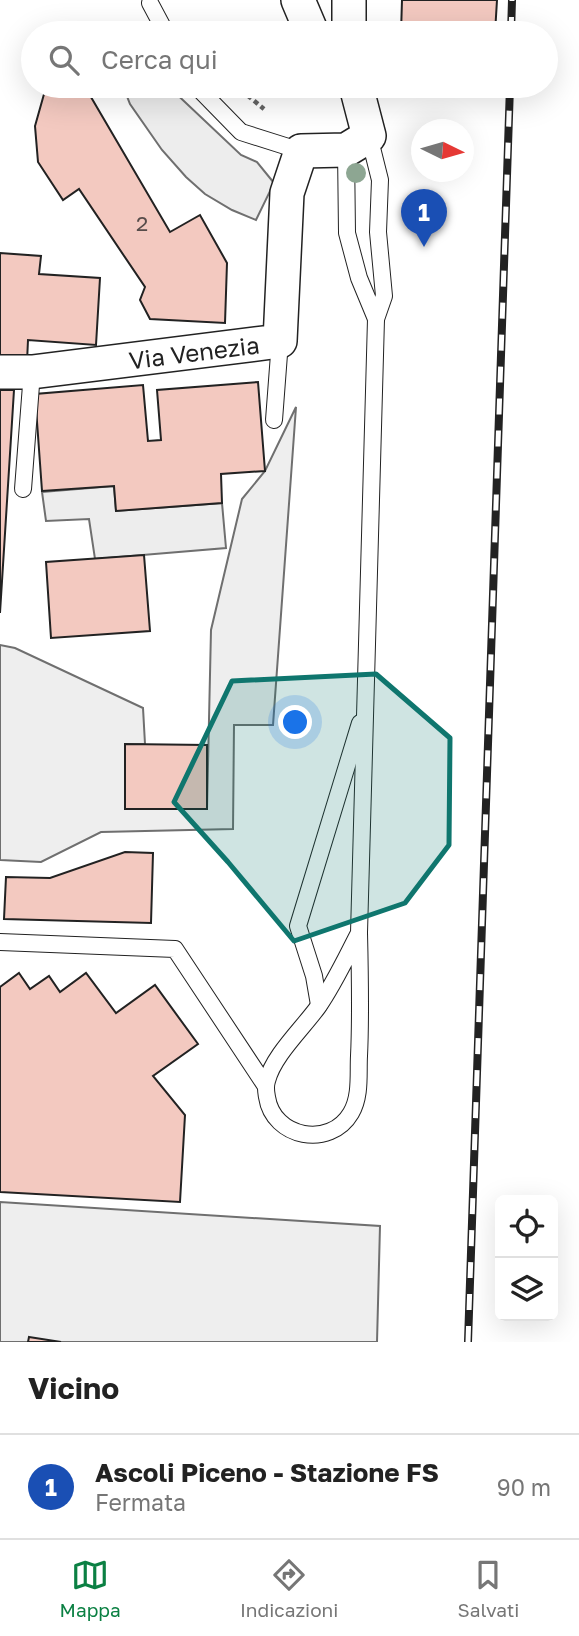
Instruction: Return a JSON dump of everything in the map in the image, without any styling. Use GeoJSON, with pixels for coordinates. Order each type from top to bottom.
{"type":"FeatureCollection","features":[{"type":"Feature","properties":{"kind":"street"},"geometry":{"type":"LineString","coordinates":[[298,0],[326,21]]}},
{"type":"Feature","properties":{"kind":"street"},"geometry":{"type":"LineString","coordinates":[[336,98],[342,116],[357,143]]}},
{"type":"Feature","properties":{"kind":"street"},"geometry":{"type":"LineString","coordinates":[[355,98],[357,143]]}},
{"type":"Feature","properties":{"kind":"street"},"geometry":{"type":"LineString","coordinates":[[300,151],[357,143]]}},
{"type":"Feature","properties":{"kind":"street","name":"Via Venezia"},"geometry":{"type":"LineString","coordinates":[[16,372],[279,341],[287,193],[300,151]]}},
{"type":"Feature","properties":{"kind":"lane"},"geometry":{"type":"LineString","coordinates":[[150,4],[159,21]]}},
{"type":"Feature","properties":{"kind":"lane"},"geometry":{"type":"LineString","coordinates":[[208,98],[241,132],[300,151]]}},
{"type":"Feature","properties":{"kind":"lane"},"geometry":{"type":"LineString","coordinates":[[357,143],[347,233],[359,278],[376,319]]}},
{"type":"Feature","properties":{"kind":"lane"},"geometry":{"type":"LineString","coordinates":[[0,942],[175,948],[265,1085],[268,1104],[276,1119],[290,1131],[307,1135],[326,1133],[341,1125],[352,1112],[358,1094],[361,1017],[359,933],[376,319],[384,296],[378,232],[380,180],[357,143]]}},
{"type":"Feature","properties":{"kind":"lane"},"geometry":{"type":"LineString","coordinates":[[274,420],[279,341]]}},
{"type":"Feature","properties":{"kind":"lane"},"geometry":{"type":"LineString","coordinates":[[16,372],[23,489]]}},
{"type":"Feature","properties":{"kind":"lane"},"geometry":{"type":"LineString","coordinates":[[319,1006],[314,976],[298,926],[365,704]]}},
{"type":"Feature","properties":{"kind":"lane"},"geometry":{"type":"LineString","coordinates":[[265,1085],[271,1067],[319,1006],[359,933]]}},
{"type":"Feature","properties":{"kind":"highlighted area"},"geometry":{"type":"Polygon","coordinates":[[[376,674],[450,738],[449,845],[405,903],[294,941],[174,802],[232,681],[376,674]]]}},
{"type":"Feature","properties":{"kind":"shaded area"},"geometry":{"type":"Polygon","coordinates":[[[128,98],[181,98],[241,155],[257,162],[274,183],[256,220],[205,194],[186,177],[162,150],[128,98]]]}},
{"type":"Feature","properties":{"kind":"shaded area"},"geometry":{"type":"Polygon","coordinates":[[[296,407],[273,725],[234,725],[233,829],[101,832],[41,862],[0,860],[0,645],[15,648],[143,708],[145,744],[125,745],[125,809],[207,809],[211,630],[242,499],[265,471],[296,407]]]}},
{"type":"Feature","properties":{"kind":"shaded area"},"geometry":{"type":"Polygon","coordinates":[[[114,486],[116,511],[222,503],[226,548],[95,559],[89,519],[46,521],[42,492],[114,486]]]}},
{"type":"Feature","properties":{"kind":"shaded area"},"geometry":{"type":"Polygon","coordinates":[[[0,1202],[380,1226],[377,1342],[0,1342],[0,1202]]]}},
{"type":"Feature","properties":{"kind":"building"},"geometry":{"type":"Polygon","coordinates":[[[402,0],[497,0],[496,21],[401,21],[402,0]]]}},
{"type":"Feature","properties":{"kind":"building"},"geometry":{"type":"Polygon","coordinates":[[[43,98],[92,98],[170,232],[200,215],[227,263],[225,323],[150,319],[140,300],[145,287],[79,189],[63,200],[38,162],[35,126],[43,98]]]}},
{"type":"Feature","properties":{"kind":"building"},"geometry":{"type":"Polygon","coordinates":[[[0,253],[41,256],[39,274],[100,278],[96,345],[28,340],[27,362],[0,360],[0,253]]]}},
{"type":"Feature","properties":{"kind":"building"},"geometry":{"type":"Polygon","coordinates":[[[258,382],[265,471],[221,474],[222,503],[116,511],[114,486],[42,491],[35,394],[143,385],[148,441],[161,440],[157,390],[258,382]]]}},
{"type":"Feature","properties":{"kind":"building"},"geometry":{"type":"Polygon","coordinates":[[[0,390],[14,390],[0,613],[0,390]]]}},
{"type":"Feature","properties":{"kind":"building"},"geometry":{"type":"Polygon","coordinates":[[[144,555],[150,631],[51,638],[46,562],[144,555]]]}},
{"type":"Feature","properties":{"kind":"building"},"geometry":{"type":"Polygon","coordinates":[[[125,744],[207,745],[207,809],[125,809],[125,744]]]}},
{"type":"Feature","properties":{"kind":"building"},"geometry":{"type":"Polygon","coordinates":[[[125,852],[153,853],[151,923],[4,919],[6,877],[50,878],[125,852]]]}},
{"type":"Feature","properties":{"kind":"building"},"geometry":{"type":"Polygon","coordinates":[[[19,973],[30,989],[49,976],[60,992],[86,973],[116,1013],[155,985],[198,1044],[153,1076],[185,1115],[180,1202],[0,1192],[0,987],[19,973]]]}},
{"type":"Feature","properties":{"kind":"building"},"geometry":{"type":"Polygon","coordinates":[[[29,1337],[61,1342],[28,1342],[29,1337]]]}},
{"type":"Feature","properties":{"kind":"railway"},"geometry":{"type":"LineString","coordinates":[[511,21],[512,0]]}},
{"type":"Feature","properties":{"kind":"railway"},"geometry":{"type":"LineString","coordinates":[[468,1342],[510,98]]}},
{"type":"Feature","properties":{"kind":"place","name":"Ascoli Piceno - Stazione FS"},"geometry":{"type":"Point","coordinates":[424,247]}}]}
